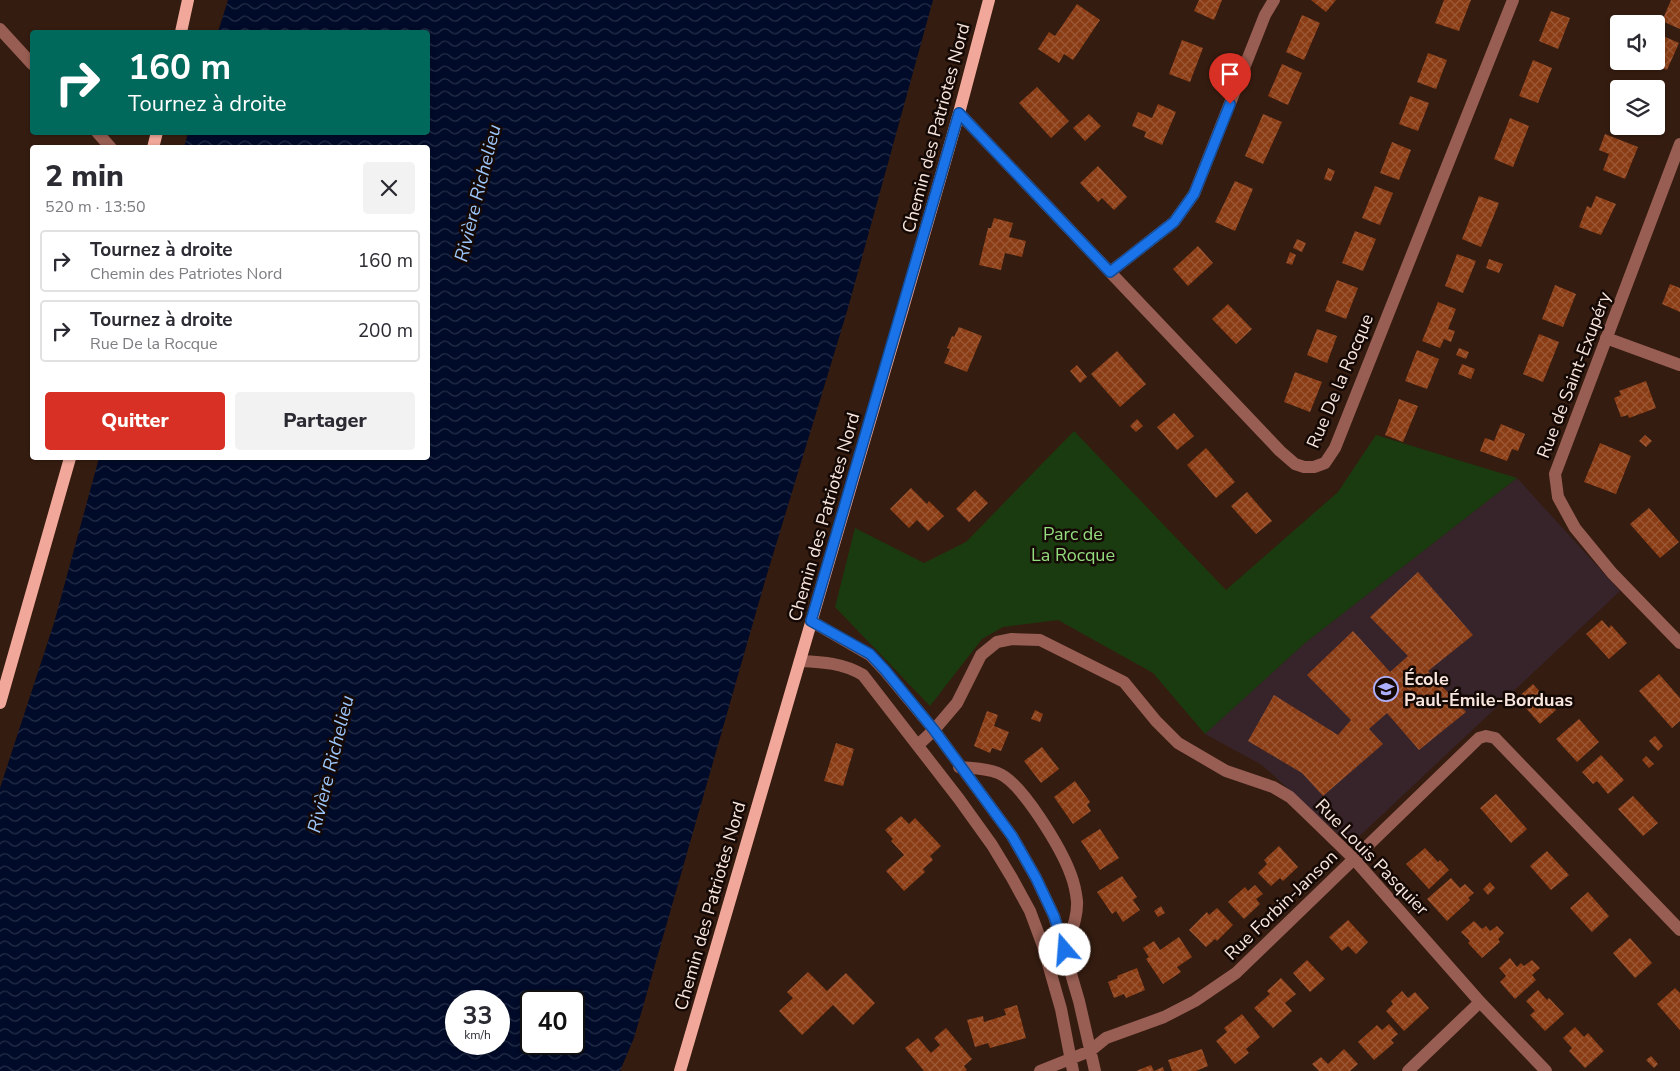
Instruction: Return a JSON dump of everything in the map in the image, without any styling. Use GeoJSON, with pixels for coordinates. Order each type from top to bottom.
{"type":"FeatureCollection","features":[{"type":"Feature","properties":{"kind":"main road"},"geometry":{"type":"LineString","coordinates":[[181,30],[188,0]]}},
{"type":"Feature","properties":{"kind":"main road","name":"Chemin des Patriotes Nord"},"geometry":{"type":"LineString","coordinates":[[680,1071],[959,113],[989,0]]}},
{"type":"Feature","properties":{"kind":"main road"},"geometry":{"type":"LineString","coordinates":[[0,703],[69,460]]}},
{"type":"Feature","properties":{"kind":"street"},"geometry":{"type":"LineString","coordinates":[[1110,272],[1174,222],[1194,194],[1265,15],[1274,0]]}},
{"type":"Feature","properties":{"kind":"street","name":"Rue De la Rocque"},"geometry":{"type":"LineString","coordinates":[[959,113],[1280,452],[1295,464],[1304,467],[1314,467],[1325,463],[1335,448],[1512,0]]}},
{"type":"Feature","properties":{"kind":"street"},"geometry":{"type":"LineString","coordinates":[[0,29],[30,62]]}},
{"type":"Feature","properties":{"kind":"street"},"geometry":{"type":"LineString","coordinates":[[100,135],[108,145]]}},
{"type":"Feature","properties":{"kind":"street","name":"Rue de Saint-Exupéry"},"geometry":{"type":"LineString","coordinates":[[1680,144],[1555,474],[1558,497],[1575,528],[1612,573],[1680,644]]}},
{"type":"Feature","properties":{"kind":"street"},"geometry":{"type":"LineString","coordinates":[[1606,338],[1680,365]]}},
{"type":"Feature","properties":{"kind":"street"},"geometry":{"type":"LineString","coordinates":[[811,621],[870,654],[885,670],[934,730],[1012,836],[1036,878],[1054,916],[1079,1001],[1094,1071]]}},
{"type":"Feature","properties":{"kind":"street","name":"Rue Louis Pasquier"},"geometry":{"type":"LineString","coordinates":[[918,745],[934,730],[957,703],[981,655],[997,642],[1012,639],[1040,640],[1124,682],[1156,721],[1178,742],[1226,771],[1273,787],[1290,797],[1354,859],[1480,1002],[1546,1071]]}},
{"type":"Feature","properties":{"kind":"street"},"geometry":{"type":"LineString","coordinates":[[800,661],[830,662],[850,667],[863,675],[992,845],[1030,911],[1043,946],[1061,1008],[1071,1066]]}},
{"type":"Feature","properties":{"kind":"street","name":"Rue Forbin-Janson"},"geometry":{"type":"LineString","coordinates":[[1040,1071],[1071,1066],[1106,1038],[1164,1017],[1217,988],[1236,973],[1479,738],[1486,736],[1496,738],[1680,930]]}},
{"type":"Feature","properties":{"kind":"street"},"geometry":{"type":"LineString","coordinates":[[960,767],[999,773],[1012,782],[1028,800],[1066,861],[1074,883],[1077,903],[1075,920],[1065,950]]}},
{"type":"Feature","properties":{"kind":"street"},"geometry":{"type":"LineString","coordinates":[[1408,1071],[1480,1002]]}},
{"type":"Feature","properties":{"kind":"shaded area","name":"École Paul-Émile-Borduas"},"geometry":{"type":"Polygon","coordinates":[[[1517,478],[1620,591],[1350,845],[1262,765],[1205,734],[1305,643],[1517,478]]]}},
{"type":"Feature","properties":{"kind":"green space","name":"Parc de La Rocque"},"geometry":{"type":"Polygon","coordinates":[[[1074,431],[1226,590],[1338,492],[1376,435],[1517,478],[1305,643],[1205,734],[1153,673],[1058,620],[1003,627],[982,639],[930,706],[835,607],[855,528],[924,563],[966,542],[1074,431]]]}},
{"type":"Feature","properties":{"kind":"water","name":"Rivière Richelieu"},"geometry":{"type":"Polygon","coordinates":[[[228,0],[933,0],[848,308],[765,581],[634,1038],[620,1071],[0,1071],[0,788],[54,623],[98,460],[430,460],[430,145],[185,145],[187,135],[430,135],[430,30],[219,30],[228,0]]]}},
{"type":"Feature","properties":{"kind":"building"},"geometry":{"type":"Polygon","coordinates":[[[1199,0],[1222,0],[1214,20],[1194,11],[1199,0]]]}},
{"type":"Feature","properties":{"kind":"building"},"geometry":{"type":"Polygon","coordinates":[[[1311,0],[1336,0],[1326,12],[1311,0]]]}},
{"type":"Feature","properties":{"kind":"building"},"geometry":{"type":"Polygon","coordinates":[[[1444,0],[1471,0],[1459,31],[1435,23],[1444,0]]]}},
{"type":"Feature","properties":{"kind":"building"},"geometry":{"type":"Polygon","coordinates":[[[1671,0],[1680,0],[1680,29],[1665,22],[1665,15],[1671,0]]]}},
{"type":"Feature","properties":{"kind":"building"},"geometry":{"type":"Polygon","coordinates":[[[1077,4],[1100,20],[1073,60],[1064,54],[1059,63],[1038,49],[1049,32],[1055,36],[1077,4]]]}},
{"type":"Feature","properties":{"kind":"building"},"geometry":{"type":"Polygon","coordinates":[[[1551,11],[1570,18],[1558,49],[1539,41],[1551,11]]]}},
{"type":"Feature","properties":{"kind":"building"},"geometry":{"type":"Polygon","coordinates":[[[1302,15],[1320,23],[1304,60],[1286,52],[1302,15]]]}},
{"type":"Feature","properties":{"kind":"building"},"geometry":{"type":"Polygon","coordinates":[[[1665,37],[1679,43],[1667,70],[1665,69],[1665,37]]]}},
{"type":"Feature","properties":{"kind":"building"},"geometry":{"type":"Polygon","coordinates":[[[1182,40],[1203,48],[1190,82],[1169,74],[1182,40]]]}},
{"type":"Feature","properties":{"kind":"building"},"geometry":{"type":"Polygon","coordinates":[[[1428,53],[1447,60],[1436,89],[1417,82],[1428,53]]]}},
{"type":"Feature","properties":{"kind":"building"},"geometry":{"type":"Polygon","coordinates":[[[1533,60],[1552,68],[1538,103],[1519,96],[1533,60]]]}},
{"type":"Feature","properties":{"kind":"building"},"geometry":{"type":"Polygon","coordinates":[[[1282,64],[1302,73],[1288,105],[1268,96],[1282,64]]]}},
{"type":"Feature","properties":{"kind":"building"},"geometry":{"type":"Polygon","coordinates":[[[1037,87],[1069,121],[1051,138],[1019,103],[1037,87]]]}},
{"type":"Feature","properties":{"kind":"building"},"geometry":{"type":"Polygon","coordinates":[[[1410,96],[1429,103],[1418,131],[1399,124],[1410,96]]]}},
{"type":"Feature","properties":{"kind":"building"},"geometry":{"type":"Polygon","coordinates":[[[1158,104],[1176,112],[1162,145],[1144,137],[1146,132],[1132,126],[1138,112],[1152,118],[1158,104]]]}},
{"type":"Feature","properties":{"kind":"building"},"geometry":{"type":"Polygon","coordinates":[[[1089,114],[1101,126],[1085,141],[1073,128],[1089,114]]]}},
{"type":"Feature","properties":{"kind":"building"},"geometry":{"type":"Polygon","coordinates":[[[1263,114],[1282,122],[1263,164],[1245,156],[1263,114]]]}},
{"type":"Feature","properties":{"kind":"building"},"geometry":{"type":"Polygon","coordinates":[[[1510,118],[1529,126],[1513,167],[1494,159],[1510,118]]]}},
{"type":"Feature","properties":{"kind":"building"},"geometry":{"type":"Polygon","coordinates":[[[1605,134],[1638,147],[1625,179],[1603,170],[1609,154],[1599,150],[1605,134]]]}},
{"type":"Feature","properties":{"kind":"building"},"geometry":{"type":"Polygon","coordinates":[[[1392,142],[1411,150],[1399,180],[1380,173],[1392,142]]]}},
{"type":"Feature","properties":{"kind":"building"},"geometry":{"type":"Polygon","coordinates":[[[1098,166],[1127,197],[1114,210],[1102,198],[1098,202],[1080,183],[1098,166]]]}},
{"type":"Feature","properties":{"kind":"building"},"geometry":{"type":"Polygon","coordinates":[[[1328,168],[1335,171],[1331,181],[1324,179],[1328,168]]]}},
{"type":"Feature","properties":{"kind":"building"},"geometry":{"type":"Polygon","coordinates":[[[1235,181],[1253,189],[1235,231],[1215,222],[1235,181]]]}},
{"type":"Feature","properties":{"kind":"building"},"geometry":{"type":"Polygon","coordinates":[[[1375,186],[1393,193],[1380,225],[1362,218],[1375,186]]]}},
{"type":"Feature","properties":{"kind":"building"},"geometry":{"type":"Polygon","coordinates":[[[1479,196],[1499,203],[1481,247],[1462,239],[1479,196]]]}},
{"type":"Feature","properties":{"kind":"building"},"geometry":{"type":"Polygon","coordinates":[[[1596,196],[1616,204],[1601,235],[1579,227],[1587,206],[1591,208],[1596,196]]]}},
{"type":"Feature","properties":{"kind":"building"},"geometry":{"type":"Polygon","coordinates":[[[994,218],[1013,223],[1009,237],[1026,241],[1022,257],[1005,253],[1001,270],[979,265],[988,228],[991,228],[994,218]]]}},
{"type":"Feature","properties":{"kind":"building"},"geometry":{"type":"Polygon","coordinates":[[[1355,231],[1376,239],[1363,271],[1342,263],[1355,231]]]}},
{"type":"Feature","properties":{"kind":"building"},"geometry":{"type":"Polygon","coordinates":[[[1297,239],[1306,243],[1302,252],[1293,248],[1297,239]]]}},
{"type":"Feature","properties":{"kind":"building"},"geometry":{"type":"Polygon","coordinates":[[[1198,246],[1213,263],[1188,286],[1173,269],[1198,246]]]}},
{"type":"Feature","properties":{"kind":"building"},"geometry":{"type":"Polygon","coordinates":[[[1290,252],[1296,255],[1292,265],[1286,263],[1290,252]]]}},
{"type":"Feature","properties":{"kind":"building"},"geometry":{"type":"Polygon","coordinates":[[[1457,254],[1476,261],[1463,293],[1445,286],[1457,254]]]}},
{"type":"Feature","properties":{"kind":"building"},"geometry":{"type":"Polygon","coordinates":[[[1489,259],[1503,264],[1499,273],[1486,268],[1489,259]]]}},
{"type":"Feature","properties":{"kind":"building"},"geometry":{"type":"Polygon","coordinates":[[[1337,280],[1358,288],[1346,319],[1325,311],[1337,280]]]}},
{"type":"Feature","properties":{"kind":"building"},"geometry":{"type":"Polygon","coordinates":[[[1670,284],[1680,288],[1680,312],[1662,304],[1670,284]]]}},
{"type":"Feature","properties":{"kind":"building"},"geometry":{"type":"Polygon","coordinates":[[[1555,285],[1576,294],[1563,327],[1542,319],[1555,285]]]}},
{"type":"Feature","properties":{"kind":"building"},"geometry":{"type":"Polygon","coordinates":[[[1438,302],[1456,309],[1448,329],[1455,331],[1451,342],[1444,339],[1440,348],[1422,341],[1438,302]]]}},
{"type":"Feature","properties":{"kind":"building"},"geometry":{"type":"Polygon","coordinates":[[[1228,304],[1252,329],[1236,344],[1212,319],[1228,304]]]}},
{"type":"Feature","properties":{"kind":"building"},"geometry":{"type":"Polygon","coordinates":[[[959,327],[982,336],[967,372],[944,363],[950,349],[947,348],[952,336],[954,337],[959,327]]]}},
{"type":"Feature","properties":{"kind":"building"},"geometry":{"type":"Polygon","coordinates":[[[1317,329],[1337,336],[1327,363],[1307,355],[1317,329]]]}},
{"type":"Feature","properties":{"kind":"building"},"geometry":{"type":"Polygon","coordinates":[[[1539,334],[1559,342],[1543,382],[1523,374],[1539,334]]]}},
{"type":"Feature","properties":{"kind":"building"},"geometry":{"type":"Polygon","coordinates":[[[1459,348],[1469,352],[1466,359],[1456,355],[1459,348]]]}},
{"type":"Feature","properties":{"kind":"building"},"geometry":{"type":"Polygon","coordinates":[[[1417,350],[1439,359],[1427,389],[1405,381],[1417,350]]]}},
{"type":"Feature","properties":{"kind":"building"},"geometry":{"type":"Polygon","coordinates":[[[1117,351],[1146,384],[1120,407],[1091,374],[1117,351]]]}},
{"type":"Feature","properties":{"kind":"building"},"geometry":{"type":"Polygon","coordinates":[[[1462,364],[1475,369],[1471,379],[1458,374],[1462,364]]]}},
{"type":"Feature","properties":{"kind":"building"},"geometry":{"type":"Polygon","coordinates":[[[1077,365],[1087,377],[1080,383],[1070,371],[1077,365]]]}},
{"type":"Feature","properties":{"kind":"building"},"geometry":{"type":"Polygon","coordinates":[[[1295,372],[1322,382],[1310,412],[1284,402],[1295,372]]]}},
{"type":"Feature","properties":{"kind":"building"},"geometry":{"type":"Polygon","coordinates":[[[1646,381],[1656,408],[1629,418],[1628,415],[1621,417],[1614,398],[1621,395],[1619,391],[1646,381]]]}},
{"type":"Feature","properties":{"kind":"building"},"geometry":{"type":"Polygon","coordinates":[[[1399,399],[1418,406],[1403,442],[1385,435],[1399,399]]]}},
{"type":"Feature","properties":{"kind":"building"},"geometry":{"type":"Polygon","coordinates":[[[1174,413],[1194,436],[1177,450],[1157,427],[1174,413]]]}},
{"type":"Feature","properties":{"kind":"building"},"geometry":{"type":"Polygon","coordinates":[[[1137,419],[1143,426],[1136,432],[1130,426],[1137,419]]]}},
{"type":"Feature","properties":{"kind":"building"},"geometry":{"type":"Polygon","coordinates":[[[1501,424],[1525,434],[1518,451],[1512,449],[1507,461],[1480,451],[1485,438],[1494,441],[1501,424]]]}},
{"type":"Feature","properties":{"kind":"building"},"geometry":{"type":"Polygon","coordinates":[[[1645,435],[1652,441],[1646,447],[1639,441],[1645,435]]]}},
{"type":"Feature","properties":{"kind":"building"},"geometry":{"type":"Polygon","coordinates":[[[1600,443],[1631,456],[1616,494],[1584,482],[1600,443]]]}},
{"type":"Feature","properties":{"kind":"building"},"geometry":{"type":"Polygon","coordinates":[[[1206,448],[1235,482],[1216,498],[1187,465],[1206,448]]]}},
{"type":"Feature","properties":{"kind":"building"},"geometry":{"type":"Polygon","coordinates":[[[911,488],[927,504],[929,501],[944,516],[928,531],[917,520],[909,528],[890,509],[911,488]]]}},
{"type":"Feature","properties":{"kind":"building"},"geometry":{"type":"Polygon","coordinates":[[[975,490],[988,503],[969,522],[956,509],[975,490]]]}},
{"type":"Feature","properties":{"kind":"building"},"geometry":{"type":"Polygon","coordinates":[[[1247,492],[1272,521],[1256,534],[1231,506],[1247,492]]]}},
{"type":"Feature","properties":{"kind":"building"},"geometry":{"type":"Polygon","coordinates":[[[1649,508],[1679,542],[1660,558],[1630,524],[1649,508]]]}},
{"type":"Feature","properties":{"kind":"building"},"geometry":{"type":"Polygon","coordinates":[[[1418,572],[1473,635],[1428,671],[1466,712],[1419,750],[1387,713],[1369,729],[1383,744],[1323,796],[1302,773],[1248,741],[1274,695],[1338,735],[1351,720],[1307,675],[1353,631],[1390,672],[1408,656],[1370,617],[1418,572]]]}},
{"type":"Feature","properties":{"kind":"building"},"geometry":{"type":"Polygon","coordinates":[[[1602,620],[1609,628],[1611,625],[1627,643],[1609,659],[1586,634],[1602,620]]]}},
{"type":"Feature","properties":{"kind":"building"},"geometry":{"type":"Polygon","coordinates":[[[1659,674],[1680,698],[1680,721],[1672,728],[1639,691],[1659,674]]]}},
{"type":"Feature","properties":{"kind":"building"},"geometry":{"type":"Polygon","coordinates":[[[1533,684],[1556,710],[1540,724],[1517,698],[1533,684]]]}},
{"type":"Feature","properties":{"kind":"building"},"geometry":{"type":"Polygon","coordinates":[[[1035,710],[1043,714],[1040,722],[1031,719],[1035,710]]]}},
{"type":"Feature","properties":{"kind":"building"},"geometry":{"type":"Polygon","coordinates":[[[987,711],[998,715],[994,726],[1009,732],[1001,751],[992,748],[990,753],[974,746],[987,711]]]}},
{"type":"Feature","properties":{"kind":"building"},"geometry":{"type":"Polygon","coordinates":[[[1579,719],[1599,742],[1577,762],[1556,739],[1579,719]]]}},
{"type":"Feature","properties":{"kind":"building"},"geometry":{"type":"Polygon","coordinates":[[[1655,736],[1663,746],[1658,751],[1649,741],[1655,736]]]}},
{"type":"Feature","properties":{"kind":"building"},"geometry":{"type":"Polygon","coordinates":[[[836,743],[854,749],[843,786],[824,781],[836,743]]]}},
{"type":"Feature","properties":{"kind":"building"},"geometry":{"type":"Polygon","coordinates":[[[1042,747],[1059,769],[1041,783],[1024,761],[1042,747]]]}},
{"type":"Feature","properties":{"kind":"building"},"geometry":{"type":"Polygon","coordinates":[[[1601,755],[1624,780],[1608,794],[1597,781],[1593,784],[1582,772],[1601,755]]]}},
{"type":"Feature","properties":{"kind":"building"},"geometry":{"type":"Polygon","coordinates":[[[1646,756],[1654,764],[1649,768],[1642,760],[1646,756]]]}},
{"type":"Feature","properties":{"kind":"building"},"geometry":{"type":"Polygon","coordinates":[[[1075,781],[1090,802],[1087,805],[1091,811],[1073,824],[1054,797],[1075,781]]]}},
{"type":"Feature","properties":{"kind":"building"},"geometry":{"type":"Polygon","coordinates":[[[1496,794],[1527,829],[1511,843],[1480,808],[1496,794]]]}},
{"type":"Feature","properties":{"kind":"building"},"geometry":{"type":"Polygon","coordinates":[[[1633,796],[1658,823],[1643,836],[1618,809],[1633,796]]]}},
{"type":"Feature","properties":{"kind":"building"},"geometry":{"type":"Polygon","coordinates":[[[901,816],[909,824],[915,818],[941,846],[930,856],[933,860],[923,869],[925,872],[904,891],[886,871],[904,855],[891,841],[893,839],[885,830],[901,816]]]}},
{"type":"Feature","properties":{"kind":"building"},"geometry":{"type":"Polygon","coordinates":[[[1100,829],[1119,858],[1100,870],[1081,841],[1100,829]]]}},
{"type":"Feature","properties":{"kind":"building"},"geometry":{"type":"Polygon","coordinates":[[[1279,846],[1298,867],[1283,881],[1280,878],[1271,886],[1258,873],[1267,864],[1264,860],[1279,846]]]}},
{"type":"Feature","properties":{"kind":"building"},"geometry":{"type":"Polygon","coordinates":[[[1425,848],[1438,862],[1440,860],[1449,870],[1429,889],[1406,864],[1425,848]]]}},
{"type":"Feature","properties":{"kind":"building"},"geometry":{"type":"Polygon","coordinates":[[[1547,851],[1569,875],[1551,890],[1530,866],[1547,851]]]}},
{"type":"Feature","properties":{"kind":"building"},"geometry":{"type":"Polygon","coordinates":[[[1122,876],[1137,897],[1133,900],[1140,910],[1123,922],[1116,911],[1112,914],[1097,892],[1122,876]]]}},
{"type":"Feature","properties":{"kind":"building"},"geometry":{"type":"Polygon","coordinates":[[[1451,878],[1460,888],[1465,884],[1474,893],[1468,898],[1470,900],[1447,921],[1427,899],[1451,878]]]}},
{"type":"Feature","properties":{"kind":"building"},"geometry":{"type":"Polygon","coordinates":[[[1490,882],[1495,888],[1488,895],[1483,889],[1490,882]]]}},
{"type":"Feature","properties":{"kind":"building"},"geometry":{"type":"Polygon","coordinates":[[[1255,885],[1263,894],[1256,899],[1260,904],[1244,919],[1228,902],[1245,887],[1248,891],[1255,885]]]}},
{"type":"Feature","properties":{"kind":"building"},"geometry":{"type":"Polygon","coordinates":[[[1588,892],[1609,916],[1592,932],[1570,908],[1588,892]]]}},
{"type":"Feature","properties":{"kind":"building"},"geometry":{"type":"Polygon","coordinates":[[[1161,906],[1165,913],[1158,917],[1154,911],[1161,906]]]}},
{"type":"Feature","properties":{"kind":"building"},"geometry":{"type":"Polygon","coordinates":[[[1217,908],[1233,925],[1217,941],[1215,939],[1206,947],[1189,930],[1207,912],[1209,915],[1217,908]]]}},
{"type":"Feature","properties":{"kind":"building"},"geometry":{"type":"Polygon","coordinates":[[[1348,920],[1368,942],[1356,954],[1348,946],[1342,951],[1329,937],[1348,920]]]}},
{"type":"Feature","properties":{"kind":"building"},"geometry":{"type":"Polygon","coordinates":[[[1474,921],[1482,929],[1486,926],[1490,931],[1497,926],[1504,933],[1498,939],[1500,942],[1482,958],[1461,932],[1474,921]]]}},
{"type":"Feature","properties":{"kind":"building"},"geometry":{"type":"Polygon","coordinates":[[[1179,937],[1192,957],[1177,967],[1181,972],[1163,984],[1146,959],[1149,957],[1143,948],[1154,941],[1160,950],[1179,937]]]}},
{"type":"Feature","properties":{"kind":"building"},"geometry":{"type":"Polygon","coordinates":[[[1630,938],[1652,963],[1635,978],[1613,953],[1630,938]]]}},
{"type":"Feature","properties":{"kind":"building"},"geometry":{"type":"Polygon","coordinates":[[[1510,958],[1517,967],[1521,963],[1524,966],[1532,960],[1540,968],[1532,975],[1536,980],[1515,999],[1500,982],[1506,976],[1499,968],[1510,958]]]}},
{"type":"Feature","properties":{"kind":"building"},"geometry":{"type":"Polygon","coordinates":[[[1307,960],[1325,979],[1310,992],[1293,973],[1307,960]]]}},
{"type":"Feature","properties":{"kind":"building"},"geometry":{"type":"Polygon","coordinates":[[[1137,968],[1145,990],[1126,998],[1124,994],[1114,998],[1108,982],[1137,968]]]}},
{"type":"Feature","properties":{"kind":"building"},"geometry":{"type":"Polygon","coordinates":[[[808,972],[827,991],[846,973],[875,1003],[853,1025],[833,1005],[802,1035],[779,1011],[793,998],[787,992],[808,972]]]}},
{"type":"Feature","properties":{"kind":"building"},"geometry":{"type":"Polygon","coordinates":[[[1281,978],[1296,994],[1285,1003],[1292,1011],[1273,1028],[1254,1008],[1270,994],[1267,991],[1281,978]]]}},
{"type":"Feature","properties":{"kind":"building"},"geometry":{"type":"Polygon","coordinates":[[[1675,988],[1680,993],[1680,1030],[1657,1004],[1675,988]]]}},
{"type":"Feature","properties":{"kind":"building"},"geometry":{"type":"Polygon","coordinates":[[[1538,990],[1547,1000],[1549,998],[1564,1014],[1545,1031],[1530,1015],[1535,1011],[1526,1001],[1538,990]]]}},
{"type":"Feature","properties":{"kind":"building"},"geometry":{"type":"Polygon","coordinates":[[[1402,991],[1408,998],[1415,992],[1429,1008],[1404,1031],[1386,1011],[1393,1004],[1391,1001],[1402,991]]]}},
{"type":"Feature","properties":{"kind":"building"},"geometry":{"type":"Polygon","coordinates":[[[1017,1005],[1026,1038],[990,1048],[988,1043],[975,1047],[967,1020],[983,1016],[984,1022],[1006,1015],[1004,1009],[1017,1005]]]}},
{"type":"Feature","properties":{"kind":"building"},"geometry":{"type":"Polygon","coordinates":[[[1242,1014],[1260,1037],[1246,1049],[1249,1053],[1235,1064],[1216,1041],[1227,1032],[1224,1028],[1242,1014]]]}},
{"type":"Feature","properties":{"kind":"building"},"geometry":{"type":"Polygon","coordinates":[[[1389,1024],[1398,1034],[1391,1040],[1394,1043],[1374,1060],[1358,1042],[1377,1025],[1382,1030],[1389,1024]]]}},
{"type":"Feature","properties":{"kind":"building"},"geometry":{"type":"Polygon","coordinates":[[[1575,1027],[1584,1037],[1588,1033],[1604,1051],[1585,1068],[1569,1051],[1572,1048],[1563,1038],[1575,1027]]]}},
{"type":"Feature","properties":{"kind":"building"},"geometry":{"type":"Polygon","coordinates":[[[946,1028],[972,1059],[964,1066],[967,1070],[924,1071],[905,1048],[918,1038],[931,1053],[940,1045],[934,1038],[946,1028]]]}},
{"type":"Feature","properties":{"kind":"building"},"geometry":{"type":"Polygon","coordinates":[[[1202,1049],[1208,1066],[1196,1071],[1172,1071],[1168,1060],[1202,1049]]]}},
{"type":"Feature","properties":{"kind":"building"},"geometry":{"type":"Polygon","coordinates":[[[1344,1049],[1358,1064],[1350,1071],[1319,1071],[1312,1064],[1321,1057],[1328,1064],[1344,1049]]]}},
{"type":"Feature","properties":{"kind":"building"},"geometry":{"type":"Polygon","coordinates":[[[1651,1056],[1658,1064],[1654,1068],[1646,1060],[1651,1056]]]}},
{"type":"Feature","properties":{"kind":"building"},"geometry":{"type":"Polygon","coordinates":[[[1151,1065],[1154,1071],[1136,1071],[1151,1065]]]}},
{"type":"Feature","properties":{"kind":"building"},"geometry":{"type":"Polygon","coordinates":[[[1163,1067],[1164,1071],[1154,1071],[1163,1067]]]}},
{"type":"Feature","properties":{"kind":"place","name":"École Paul-Émile-Borduas"},"geometry":{"type":"Point","coordinates":[1386,689]}},
{"type":"Feature","properties":{"kind":"route"},"geometry":{"type":"LineString","coordinates":[[1065,950],[1054,916],[1036,878],[1012,836],[934,730],[870,654],[811,621],[959,113],[1110,272],[1174,222],[1194,194],[1230,104]]}}]}
